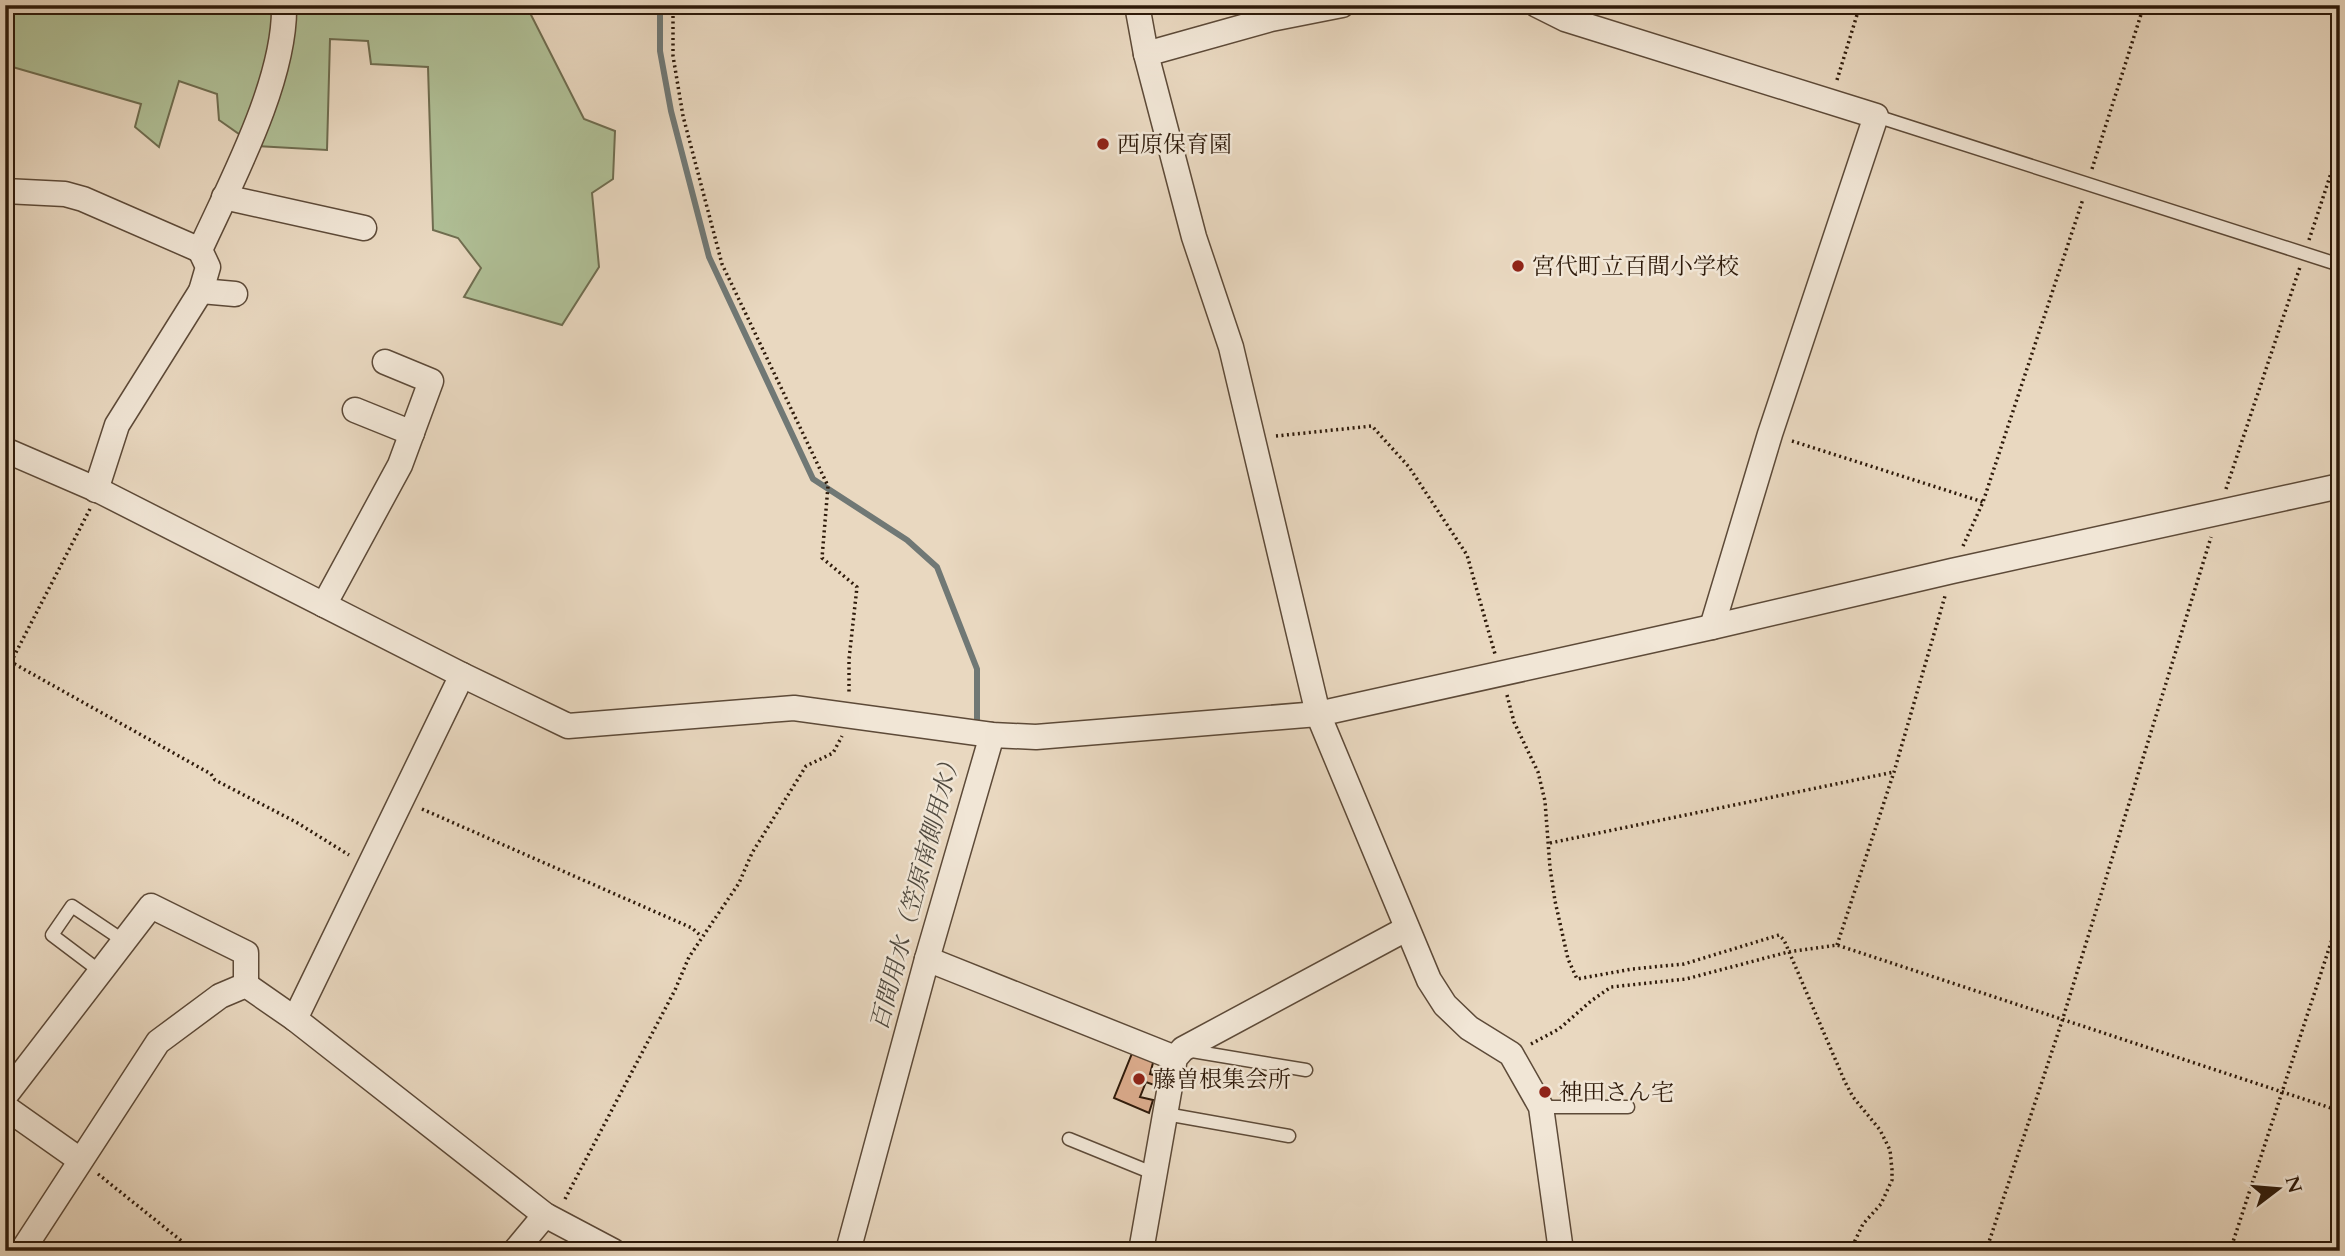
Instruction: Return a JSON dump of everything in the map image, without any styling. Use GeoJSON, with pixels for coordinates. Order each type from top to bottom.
{"type":"FeatureCollection","features":[{"type":"Feature","properties":{"kind":"street"},"geometry":{"type":"LineString","coordinates":[[200,250],[261,113],[285,29],[284,5]]}},
{"type":"Feature","properties":{"kind":"street"},"geometry":{"type":"LineString","coordinates":[[1137,5],[1146,54],[1194,237],[1231,346],[1318,714],[1429,980],[1445,1005],[1469,1028],[1510,1054],[1541,1107],[1561,1251]]}},
{"type":"Feature","properties":{"kind":"street"},"geometry":{"type":"LineString","coordinates":[[1146,54],[1271,19],[1342,5]]}},
{"type":"Feature","properties":{"kind":"street"},"geometry":{"type":"LineString","coordinates":[[1537,5],[1566,19],[1876,116],[1770,434],[1712,627]]}},
{"type":"Feature","properties":{"kind":"street"},"geometry":{"type":"LineString","coordinates":[[5,191],[65,194],[83,199],[200,250],[208,267],[201,291],[117,425],[98,490]]}},
{"type":"Feature","properties":{"kind":"street"},"geometry":{"type":"LineString","coordinates":[[224,197],[364,228]]}},
{"type":"Feature","properties":{"kind":"street"},"geometry":{"type":"LineString","coordinates":[[201,291],[235,294]]}},
{"type":"Feature","properties":{"kind":"street"},"geometry":{"type":"LineString","coordinates":[[324,605],[400,465],[431,382],[385,362]]}},
{"type":"Feature","properties":{"kind":"street"},"geometry":{"type":"LineString","coordinates":[[355,410],[412,433]]}},
{"type":"Feature","properties":{"kind":"street"},"geometry":{"type":"LineString","coordinates":[[5,450],[98,490],[568,726],[794,708],[992,734],[1036,737],[1318,714],[2340,486]]}},
{"type":"Feature","properties":{"kind":"street"},"geometry":{"type":"LineString","coordinates":[[296,1019],[462,674]]}},
{"type":"Feature","properties":{"kind":"street"},"geometry":{"type":"LineString","coordinates":[[848,1251],[927,959],[992,734]]}},
{"type":"Feature","properties":{"kind":"street"},"geometry":{"type":"LineString","coordinates":[[5,1096],[151,906],[246,953],[246,985]]}},
{"type":"Feature","properties":{"kind":"street"},"geometry":{"type":"LineString","coordinates":[[1141,1251],[1179,1054],[1406,929]]}},
{"type":"Feature","properties":{"kind":"street"},"geometry":{"type":"LineString","coordinates":[[927,959],[1179,1054]]}},
{"type":"Feature","properties":{"kind":"street"},"geometry":{"type":"LineString","coordinates":[[246,985],[296,1019],[550,1217],[613,1251]]}},
{"type":"Feature","properties":{"kind":"street"},"geometry":{"type":"LineString","coordinates":[[22,1251],[158,1042],[220,996],[246,985]]}},
{"type":"Feature","properties":{"kind":"street"},"geometry":{"type":"LineString","coordinates":[[5,1107],[80,1160]]}},
{"type":"Feature","properties":{"kind":"street"},"geometry":{"type":"LineString","coordinates":[[516,1251],[550,1217]]}},
{"type":"Feature","properties":{"kind":"lane"},"geometry":{"type":"LineString","coordinates":[[1876,116],[2340,265]]}},
{"type":"Feature","properties":{"kind":"lane"},"geometry":{"type":"LineString","coordinates":[[101,972],[52,934],[72,906],[124,941]]}},
{"type":"Feature","properties":{"kind":"lane"},"geometry":{"type":"LineString","coordinates":[[1179,1054],[1306,1070]]}},
{"type":"Feature","properties":{"kind":"lane"},"geometry":{"type":"LineString","coordinates":[[1541,1107],[1628,1107]]}},
{"type":"Feature","properties":{"kind":"lane"},"geometry":{"type":"LineString","coordinates":[[1166,1114],[1289,1136]]}},
{"type":"Feature","properties":{"kind":"lane"},"geometry":{"type":"LineString","coordinates":[[1069,1139],[1155,1174]]}},
{"type":"Feature","properties":{"kind":"path"},"geometry":{"type":"LineString","coordinates":[[550,1217],[634,1070],[689,957],[739,883],[752,853],[806,766],[833,753],[850,715],[849,659],[857,587],[822,558],[828,486],[722,264],[683,116],[673,56],[673,5]]}},
{"type":"Feature","properties":{"kind":"path"},"geometry":{"type":"LineString","coordinates":[[1830,102],[1860,5]]}},
{"type":"Feature","properties":{"kind":"path"},"geometry":{"type":"LineString","coordinates":[[1837,945],[1894,772],[1952,571],[1983,502],[2144,5]]}},
{"type":"Feature","properties":{"kind":"path"},"geometry":{"type":"LineString","coordinates":[[1986,1251],[2063,1018],[2218,513],[2340,146]]}},
{"type":"Feature","properties":{"kind":"path"},"geometry":{"type":"LineString","coordinates":[[1253,438],[1372,426],[1409,467],[1467,555],[1514,722],[1538,772],[1545,801],[1555,901],[1568,958],[1577,979],[1632,969],[1684,964],[1779,935],[1784,940],[1849,1089],[1881,1130],[1890,1150],[1892,1180],[1881,1204],[1863,1224],[1850,1251]]}},
{"type":"Feature","properties":{"kind":"path"},"geometry":{"type":"LineString","coordinates":[[1770,434],[1983,502]]}},
{"type":"Feature","properties":{"kind":"path"},"geometry":{"type":"LineString","coordinates":[[98,490],[11,662],[211,774],[215,780],[296,822],[369,867]]}},
{"type":"Feature","properties":{"kind":"path"},"geometry":{"type":"LineString","coordinates":[[1550,844],[1894,772]]}},
{"type":"Feature","properties":{"kind":"path"},"geometry":{"type":"LineString","coordinates":[[401,800],[692,928],[702,937]]}},
{"type":"Feature","properties":{"kind":"path"},"geometry":{"type":"LineString","coordinates":[[2230,1251],[2340,915]]}},
{"type":"Feature","properties":{"kind":"path"},"geometry":{"type":"LineString","coordinates":[[1510,1054],[1559,1029],[1611,986],[1686,979],[1788,952],[1837,945],[2340,1111]]}},
{"type":"Feature","properties":{"kind":"path"},"geometry":{"type":"LineString","coordinates":[[80,1160],[194,1251]]}},
{"type":"Feature","properties":{"kind":"green space"},"geometry":{"type":"Polygon","coordinates":[[[11,5],[526,5],[584,119],[615,131],[613,179],[592,193],[599,267],[562,325],[464,297],[481,268],[458,238],[433,230],[428,67],[371,64],[368,41],[330,39],[327,150],[256,146],[219,120],[217,94],[179,81],[159,147],[135,127],[141,104],[9,66],[11,5]]]}},
{"type":"Feature","properties":{"kind":"building","name":"藤曽根集会所"},"geometry":{"type":"Polygon","coordinates":[[[1133,1051],[1154,1059],[1150,1074],[1157,1076],[1154,1085],[1146,1082],[1140,1097],[1153,1100],[1149,1113],[1114,1098],[1133,1051]]]}},
{"type":"Feature","properties":{"kind":"waterway","name":"百間用水（笠原南側用水）"},"geometry":{"type":"LineString","coordinates":[[660,5],[660,51],[671,111],[709,257],[813,479],[907,540],[937,567],[977,669],[977,728]]}},
{"type":"Feature","properties":{"kind":"place","name":"西原保育園"},"geometry":{"type":"Point","coordinates":[1103,144]}},
{"type":"Feature","properties":{"kind":"place","name":"宮代町立百間小学校"},"geometry":{"type":"Point","coordinates":[1518,266]}},
{"type":"Feature","properties":{"kind":"place","name":"藤曽根集会所"},"geometry":{"type":"Point","coordinates":[1139,1079]}},
{"type":"Feature","properties":{"kind":"place","name":"神田さん宅"},"geometry":{"type":"Point","coordinates":[1545,1092]}}]}
